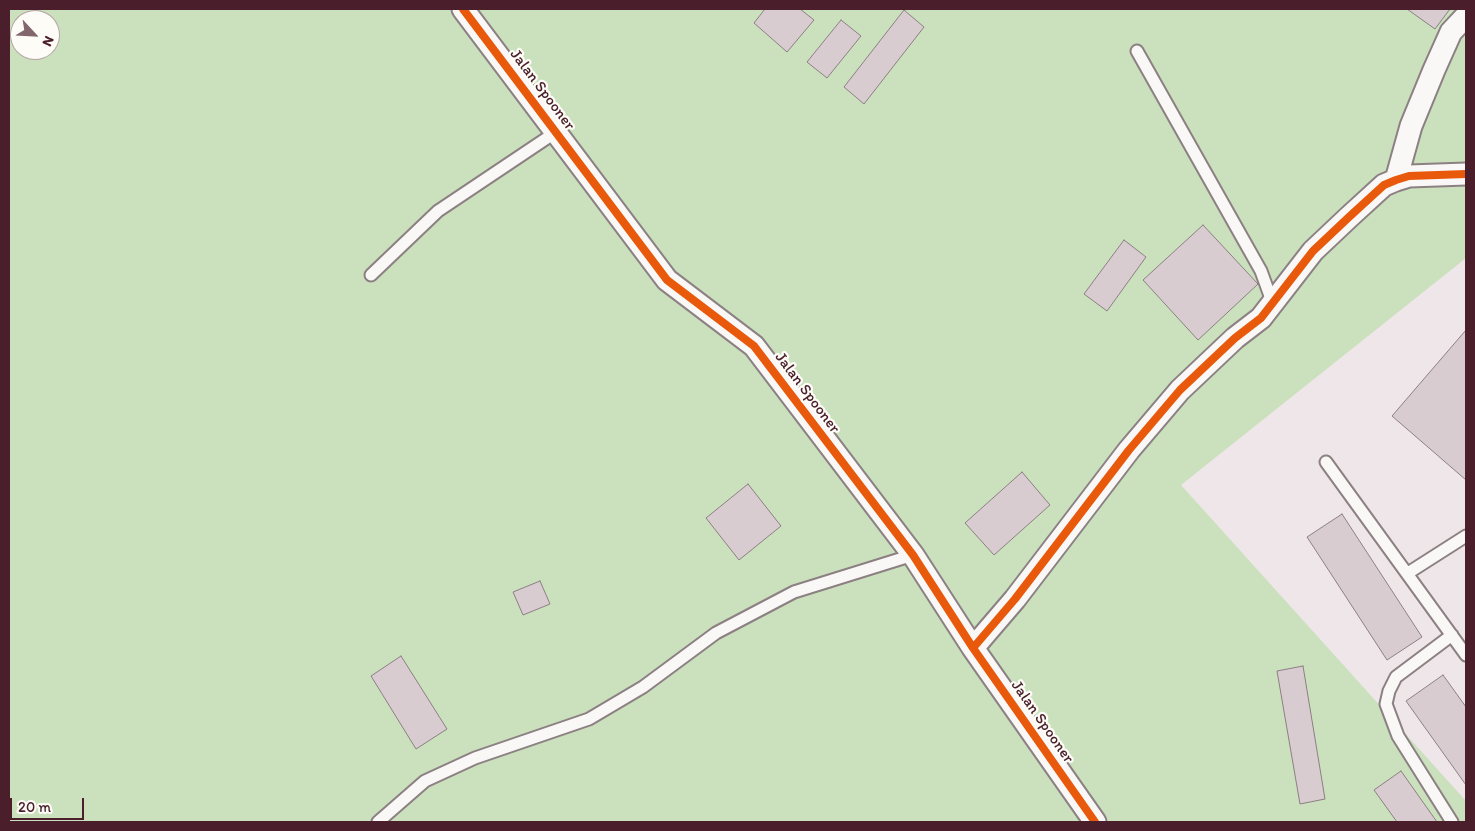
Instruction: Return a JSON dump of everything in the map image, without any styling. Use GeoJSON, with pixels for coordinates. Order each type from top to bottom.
{"type":"FeatureCollection","features":[{"type":"Feature","properties":{"kind":"street","name":"Jalan Spooner"},"geometry":{"type":"LineString","coordinates":[[463,9],[668,280],[754,346],[913,555],[973,648],[1095,822]]}},
{"type":"Feature","properties":{"kind":"street"},"geometry":{"type":"LineString","coordinates":[[1396,180],[1411,126],[1434,70],[1451,32],[1466,16]]}},
{"type":"Feature","properties":{"kind":"street"},"geometry":{"type":"LineString","coordinates":[[973,648],[1015,599],[1124,457],[1180,390],[1273,304],[1313,251],[1384,185],[1409,176],[1466,174]]}},
{"type":"Feature","properties":{"kind":"lane"},"geometry":{"type":"LineString","coordinates":[[1137,51],[1261,271],[1273,304]]}},
{"type":"Feature","properties":{"kind":"lane"},"geometry":{"type":"LineString","coordinates":[[371,276],[438,211],[556,132]]}},
{"type":"Feature","properties":{"kind":"lane"},"geometry":{"type":"LineString","coordinates":[[1326,462],[1466,655]]}},
{"type":"Feature","properties":{"kind":"lane"},"geometry":{"type":"LineString","coordinates":[[1408,573],[1466,536]]}},
{"type":"Feature","properties":{"kind":"lane"},"geometry":{"type":"LineString","coordinates":[[378,822],[425,781],[475,758],[589,719],[643,687],[716,633],[794,592],[913,555]]}},
{"type":"Feature","properties":{"kind":"lane"},"geometry":{"type":"LineString","coordinates":[[1452,636],[1396,677],[1389,691],[1386,704],[1398,736],[1452,822]]}},
{"type":"Feature","properties":{"kind":"green space"},"geometry":{"type":"Polygon","coordinates":[[[9,9],[1466,9],[1466,258],[1181,485],[1466,801],[1466,822],[9,822],[9,9]]]}},
{"type":"Feature","properties":{"kind":"building"},"geometry":{"type":"Polygon","coordinates":[[[765,9],[800,9],[814,20],[787,52],[754,23],[765,9]]]}},
{"type":"Feature","properties":{"kind":"building"},"geometry":{"type":"Polygon","coordinates":[[[1407,9],[1450,9],[1435,29],[1407,9]]]}},
{"type":"Feature","properties":{"kind":"building"},"geometry":{"type":"Polygon","coordinates":[[[904,10],[924,27],[864,104],[844,87],[904,10]]]}},
{"type":"Feature","properties":{"kind":"building"},"geometry":{"type":"Polygon","coordinates":[[[841,20],[861,36],[827,78],[807,62],[841,20]]]}},
{"type":"Feature","properties":{"kind":"building"},"geometry":{"type":"Polygon","coordinates":[[[1203,225],[1258,284],[1198,340],[1143,280],[1203,225]]]}},
{"type":"Feature","properties":{"kind":"building"},"geometry":{"type":"Polygon","coordinates":[[[1124,240],[1146,257],[1107,311],[1084,294],[1124,240]]]}},
{"type":"Feature","properties":{"kind":"building"},"geometry":{"type":"Polygon","coordinates":[[[1466,330],[1466,480],[1392,416],[1466,330]]]}},
{"type":"Feature","properties":{"kind":"building"},"geometry":{"type":"Polygon","coordinates":[[[1022,472],[1050,505],[994,555],[965,523],[1022,472]]]}},
{"type":"Feature","properties":{"kind":"building"},"geometry":{"type":"Polygon","coordinates":[[[748,484],[781,526],[739,560],[706,518],[748,484]]]}},
{"type":"Feature","properties":{"kind":"building"},"geometry":{"type":"Polygon","coordinates":[[[1342,514],[1422,637],[1387,660],[1307,537],[1342,514]]]}},
{"type":"Feature","properties":{"kind":"building"},"geometry":{"type":"Polygon","coordinates":[[[540,581],[550,604],[523,615],[513,592],[540,581]]]}},
{"type":"Feature","properties":{"kind":"building"},"geometry":{"type":"Polygon","coordinates":[[[401,656],[447,729],[416,749],[371,676],[401,656]]]}},
{"type":"Feature","properties":{"kind":"building"},"geometry":{"type":"Polygon","coordinates":[[[1303,666],[1325,799],[1300,804],[1277,671],[1303,666]]]}},
{"type":"Feature","properties":{"kind":"building"},"geometry":{"type":"Polygon","coordinates":[[[1443,675],[1466,707],[1466,785],[1406,701],[1443,675]]]}},
{"type":"Feature","properties":{"kind":"building"},"geometry":{"type":"Polygon","coordinates":[[[1401,771],[1437,822],[1397,822],[1374,790],[1401,771]]]}},
{"type":"Feature","properties":{"kind":"cycle path"},"geometry":{"type":"LineString","coordinates":[[463,9],[667,280],[754,346],[913,555],[973,648],[1095,822]]}},
{"type":"Feature","properties":{"kind":"cycle path"},"geometry":{"type":"LineString","coordinates":[[973,648],[1015,599],[1129,450],[1180,390],[1235,338],[1261,318],[1313,251],[1384,185],[1409,176],[1466,174]]}}]}
